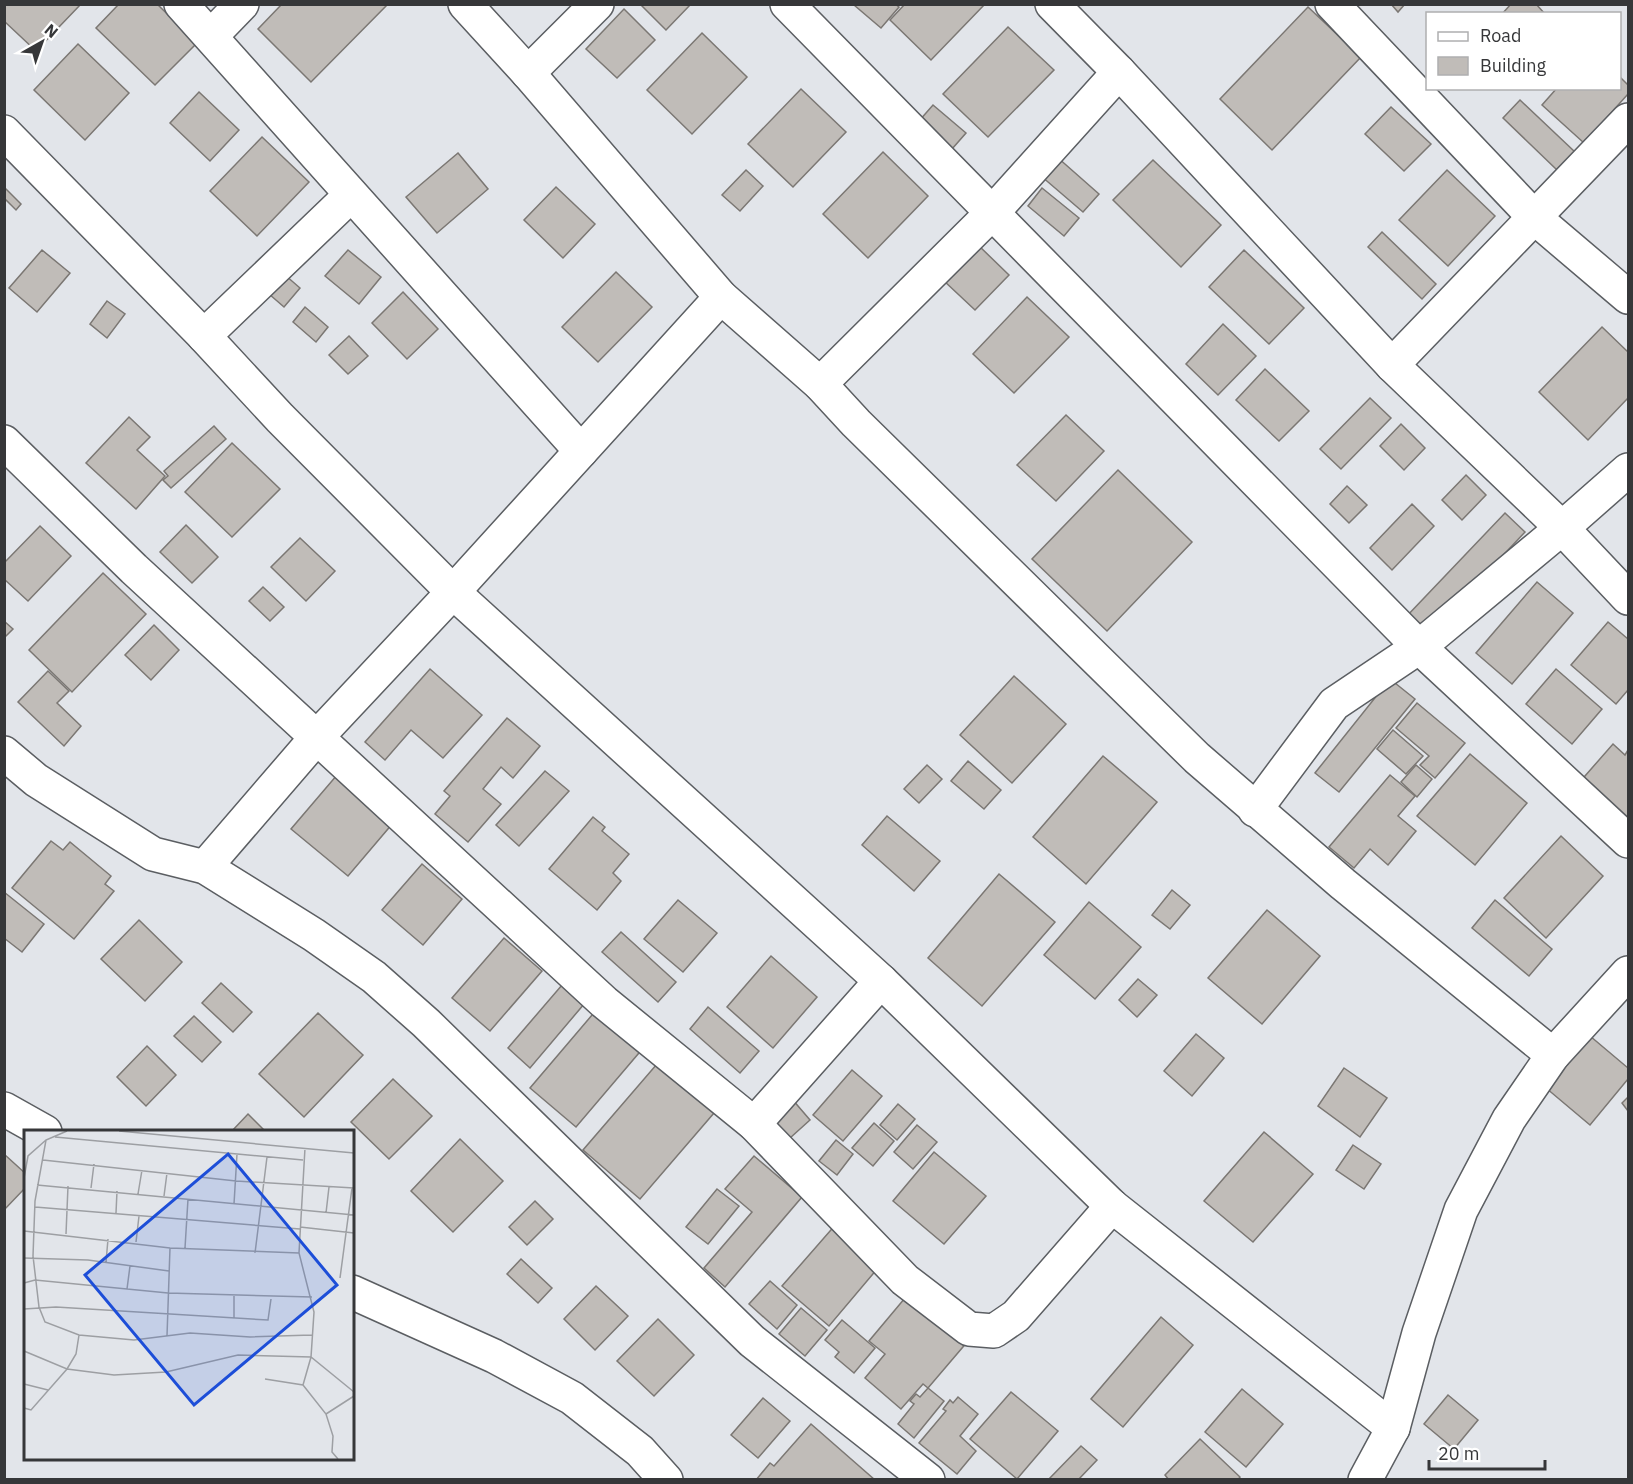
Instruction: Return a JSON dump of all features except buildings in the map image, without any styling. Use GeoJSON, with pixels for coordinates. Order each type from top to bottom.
{"type":"FeatureCollection","features":[{"type":"Feature","properties":{"kind":"street"},"geometry":{"type":"LineString","coordinates":[[181,4],[581,451]]}},
{"type":"Feature","properties":{"kind":"street"},"geometry":{"type":"LineString","coordinates":[[211,36],[242,4]]}},
{"type":"Feature","properties":{"kind":"street"},"geometry":{"type":"LineString","coordinates":[[465,4],[528,73],[721,297],[820,384],[856,423],[1197,758],[1343,884],[1554,1054]]}},
{"type":"Feature","properties":{"kind":"street"},"geometry":{"type":"LineString","coordinates":[[528,73],[597,4]]}},
{"type":"Feature","properties":{"kind":"street"},"geometry":{"type":"LineString","coordinates":[[787,4],[1419,647],[1629,841]]}},
{"type":"Feature","properties":{"kind":"street"},"geometry":{"type":"LineString","coordinates":[[1052,4],[1119,72],[1392,365],[1562,528],[1629,598]]}},
{"type":"Feature","properties":{"kind":"street"},"geometry":{"type":"LineString","coordinates":[[1332,4],[1535,218],[1629,297]]}},
{"type":"Feature","properties":{"kind":"street"},"geometry":{"type":"LineString","coordinates":[[820,384],[992,213],[1119,72]]}},
{"type":"Feature","properties":{"kind":"street"},"geometry":{"type":"LineString","coordinates":[[1392,365],[1629,120]]}},
{"type":"Feature","properties":{"kind":"street"},"geometry":{"type":"LineString","coordinates":[[4,132],[204,336],[280,418],[453,592],[881,981],[1112,1206],[1393,1428]]}},
{"type":"Feature","properties":{"kind":"street"},"geometry":{"type":"LineString","coordinates":[[204,336],[351,195]]}},
{"type":"Feature","properties":{"kind":"street"},"geometry":{"type":"LineString","coordinates":[[205,867],[317,737],[453,592],[721,297]]}},
{"type":"Feature","properties":{"kind":"street"},"geometry":{"type":"LineString","coordinates":[[4,442],[134,569],[604,1002],[754,1124],[905,1280],[969,1329],[994,1331],[1016,1316],[1112,1206]]}},
{"type":"Feature","properties":{"kind":"street"},"geometry":{"type":"LineString","coordinates":[[1256,810],[1334,704],[1419,647],[1629,470]]}},
{"type":"Feature","properties":{"kind":"street"},"geometry":{"type":"LineString","coordinates":[[4,753],[36,780],[153,854],[205,867],[314,935],[375,977],[426,1023],[752,1341],[928,1479]]}},
{"type":"Feature","properties":{"kind":"street"},"geometry":{"type":"LineString","coordinates":[[1365,1479],[1393,1428],[1419,1333],[1461,1210],[1509,1119],[1554,1054],[1629,973]]}},
{"type":"Feature","properties":{"kind":"street"},"geometry":{"type":"LineString","coordinates":[[754,1124],[881,981]]}},
{"type":"Feature","properties":{"kind":"street"},"geometry":{"type":"LineString","coordinates":[[4,1109],[43,1130]]}},
{"type":"Feature","properties":{"kind":"street"},"geometry":{"type":"LineString","coordinates":[[354,1293],[494,1356],[572,1398],[640,1451],[666,1479]]}}]}
